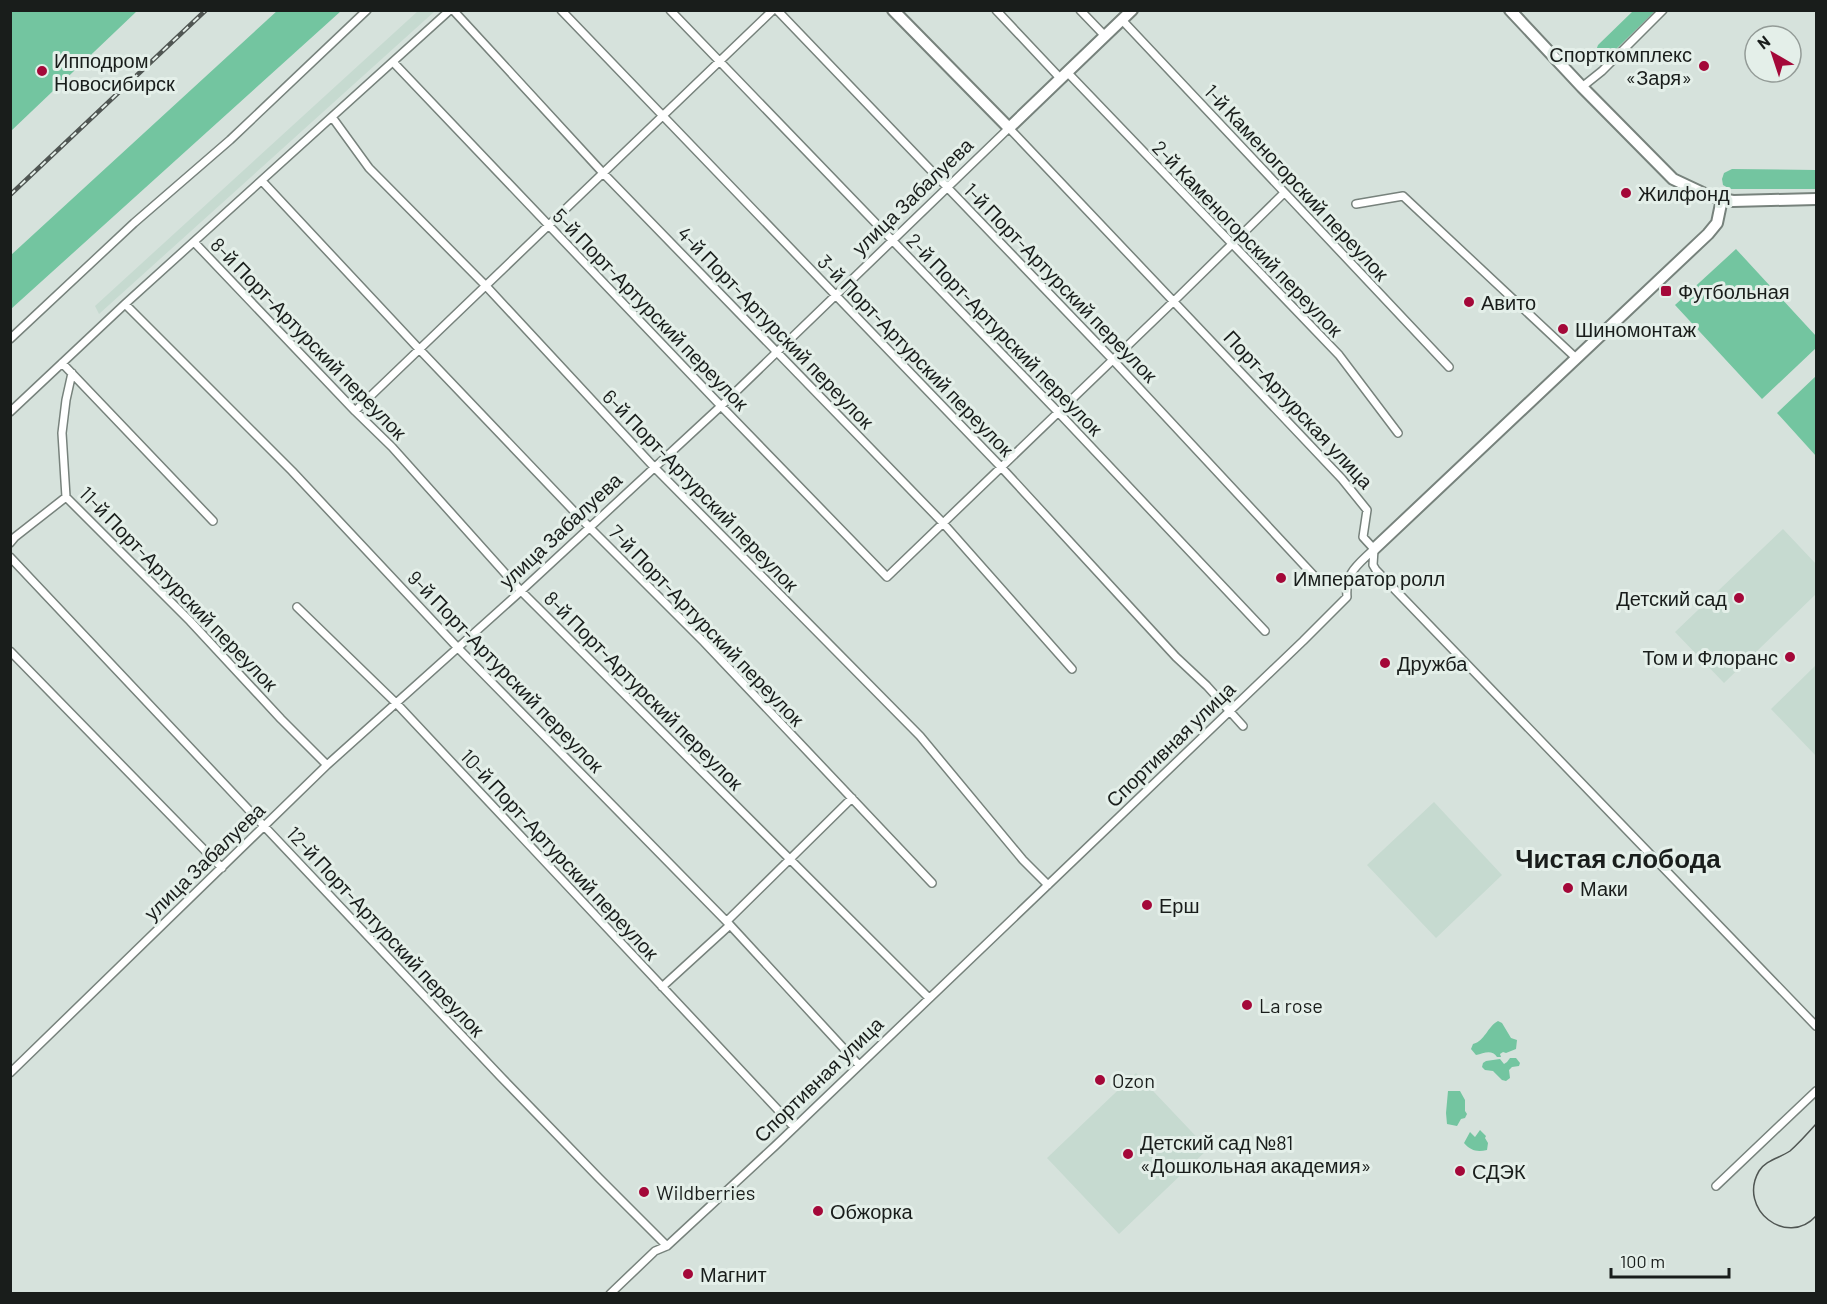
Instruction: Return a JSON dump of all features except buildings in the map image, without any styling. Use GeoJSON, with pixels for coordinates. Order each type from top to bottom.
{"type":"FeatureCollection","features":[{"type":"Feature","properties":{"kind":"street"},"geometry":{"type":"LineString","coordinates":[[10,339],[134,223],[230,140],[367,10]]}},
{"type":"Feature","properties":{"kind":"street"},"geometry":{"type":"LineString","coordinates":[[10,411],[125,304],[452,10]]}},
{"type":"Feature","properties":{"kind":"street","name":"4-й Порт-Артурский переулок"},"geometry":{"type":"LineString","coordinates":[[452,10],[603,173],[943,523],[1072,669]]}},
{"type":"Feature","properties":{"kind":"street","name":"3-й Порт-Артурский переулок"},"geometry":{"type":"LineString","coordinates":[[561,10],[1001,467],[1176,657],[1207,686],[1243,726]]}},
{"type":"Feature","properties":{"kind":"street","name":"2-й Порт-Артурский переулок"},"geometry":{"type":"LineString","coordinates":[[670,10],[1058,412],[1265,631]]}},
{"type":"Feature","properties":{"kind":"street"},"geometry":{"type":"LineString","coordinates":[[355,411],[772,10]]}},
{"type":"Feature","properties":{"kind":"street","name":"1-й Порт-Артурский переулок"},"geometry":{"type":"LineString","coordinates":[[777,10],[1113,360],[1317,579]]}},
{"type":"Feature","properties":{"kind":"street","name":"Порт-Артурская улица"},"geometry":{"type":"LineString","coordinates":[[893,10],[1009,128],[1355,494],[1367,510],[1363,537],[1374,549],[1373,565],[1376,570],[1816,1026]]}},
{"type":"Feature","properties":{"kind":"street","name":"2-й Каменогорский переулок"},"geometry":{"type":"LineString","coordinates":[[996,10],[1064,75],[1339,355],[1398,433]]}},
{"type":"Feature","properties":{"kind":"street"},"geometry":{"type":"LineString","coordinates":[[1080,10],[1105,36]]}},
{"type":"Feature","properties":{"kind":"street","name":"улица Забалуева"},"geometry":{"type":"LineString","coordinates":[[10,1072],[327,765],[397,704],[721,406],[1132,10]]}},
{"type":"Feature","properties":{"kind":"street"},"geometry":{"type":"LineString","coordinates":[[1510,10],[1673,179],[1722,199],[1816,199]]}},
{"type":"Feature","properties":{"kind":"street"},"geometry":{"type":"LineString","coordinates":[[1582,87],[1602,71],[1663,10]]}},
{"type":"Feature","properties":{"kind":"street","name":"1-й Каменогорский переулок"},"geometry":{"type":"LineString","coordinates":[[1122,20],[1449,367]]}},
{"type":"Feature","properties":{"kind":"street","name":"5-й Порт-Артурский переулок"},"geometry":{"type":"LineString","coordinates":[[393,62],[887,577],[943,523]]}},
{"type":"Feature","properties":{"kind":"street","name":"6-й Порт-Артурский переулок"},"geometry":{"type":"LineString","coordinates":[[332,117],[369,168],[486,286],[654,467],[920,736],[1023,860],[1048,885]]}},
{"type":"Feature","properties":{"kind":"street","name":"7-й Порт-Артурский переулок"},"geometry":{"type":"LineString","coordinates":[[262,181],[420,350],[590,528],[704,642],[932,883]]}},
{"type":"Feature","properties":{"kind":"street"},"geometry":{"type":"LineString","coordinates":[[943,523],[1284,193]]}},
{"type":"Feature","properties":{"kind":"street"},"geometry":{"type":"LineString","coordinates":[[1356,204],[1403,196],[1576,358]]}},
{"type":"Feature","properties":{"kind":"street","name":"Спортивная улица"},"geometry":{"type":"LineString","coordinates":[[610,1293],[656,1251],[667,1246],[794,1127],[1347,597],[1346,587],[1353,569],[1708,234],[1718,223],[1722,199]]}},
{"type":"Feature","properties":{"kind":"street","name":"8-й Порт-Артурский переулок"},"geometry":{"type":"LineString","coordinates":[[194,242],[392,447],[521,591],[929,998]]}},
{"type":"Feature","properties":{"kind":"street","name":"9-й Порт-Артурский переулок"},"geometry":{"type":"LineString","coordinates":[[125,304],[292,471],[458,648],[728,923],[859,1065]]}},
{"type":"Feature","properties":{"kind":"street"},"geometry":{"type":"LineString","coordinates":[[62,363],[213,522]]}},
{"type":"Feature","properties":{"kind":"street","name":"11-й Порт-Артурский переулок"},"geometry":{"type":"LineString","coordinates":[[72,373],[62,434],[66,497],[190,621],[327,765]]}},
{"type":"Feature","properties":{"kind":"street"},"geometry":{"type":"LineString","coordinates":[[13,540],[66,497]]}},
{"type":"Feature","properties":{"kind":"street","name":"12-й Порт-Артурский переулок"},"geometry":{"type":"LineString","coordinates":[[10,557],[525,1102],[667,1246]]}},
{"type":"Feature","properties":{"kind":"street","name":"10-й Порт-Артурский переулок"},"geometry":{"type":"LineString","coordinates":[[297,608],[397,704],[794,1127]]}},
{"type":"Feature","properties":{"kind":"street"},"geometry":{"type":"LineString","coordinates":[[10,651],[222,868]]}},
{"type":"Feature","properties":{"kind":"street"},"geometry":{"type":"LineString","coordinates":[[662,987],[852,798]]}},
{"type":"Feature","properties":{"kind":"street"},"geometry":{"type":"LineString","coordinates":[[1716,1186],[1816,1090]]}},
{"type":"Feature","properties":{"kind":"shaded area"},"geometry":{"type":"Polygon","coordinates":[[[418,11],[435,11],[99,314],[95,306],[418,11]]]}},
{"type":"Feature","properties":{"kind":"shaded area"},"geometry":{"type":"Polygon","coordinates":[[[1783,529],[1816,564],[1816,594],[1724,683],[1675,632],[1783,529]]]}},
{"type":"Feature","properties":{"kind":"shaded area"},"geometry":{"type":"Polygon","coordinates":[[[1816,665],[1816,756],[1771,709],[1816,665]]]}},
{"type":"Feature","properties":{"kind":"shaded area"},"geometry":{"type":"Polygon","coordinates":[[[1434,802],[1502,875],[1436,938],[1367,865],[1434,802]]]}},
{"type":"Feature","properties":{"kind":"shaded area","name":"Детский сад №81 «Дошкольная академия»"},"geometry":{"type":"Polygon","coordinates":[[[1136,1073],[1208,1149],[1119,1234],[1047,1158],[1136,1073]]]}},
{"type":"Feature","properties":{"kind":"green space","name":"Ипподром Новосибирск"},"geometry":{"type":"Polygon","coordinates":[[[11,10],[137,10],[137,11],[11,131],[11,10]]]}},
{"type":"Feature","properties":{"kind":"green space"},"geometry":{"type":"Polygon","coordinates":[[[278,10],[341,11],[11,309],[11,255],[278,10]]]}},
{"type":"Feature","properties":{"kind":"green space"},"geometry":{"type":"Polygon","coordinates":[[[1633,11],[1655,11],[1608,57],[1601,61],[1594,56],[1598,45],[1633,11]]]}},
{"type":"Feature","properties":{"kind":"green space"},"geometry":{"type":"Polygon","coordinates":[[[1732,169],[1816,170],[1816,189],[1730,189],[1723,185],[1722,179],[1724,173],[1732,169]]]}},
{"type":"Feature","properties":{"kind":"green space"},"geometry":{"type":"Polygon","coordinates":[[[1736,249],[1816,336],[1816,348],[1762,399],[1675,305],[1736,249]]]}},
{"type":"Feature","properties":{"kind":"green space"},"geometry":{"type":"Polygon","coordinates":[[[1816,376],[1816,456],[1777,413],[1816,376]]]}},
{"type":"Feature","properties":{"kind":"green space"},"geometry":{"type":"Polygon","coordinates":[[[1498,1021],[1502,1023],[1511,1038],[1517,1040],[1516,1049],[1503,1052],[1500,1054],[1501,1057],[1490,1052],[1476,1055],[1471,1049],[1473,1044],[1498,1021]]]}},
{"type":"Feature","properties":{"kind":"green space"},"geometry":{"type":"Polygon","coordinates":[[[1510,1058],[1516,1058],[1520,1063],[1519,1066],[1509,1070],[1510,1078],[1506,1081],[1493,1071],[1482,1067],[1486,1061],[1500,1059],[1504,1064],[1510,1058]]]}},
{"type":"Feature","properties":{"kind":"green space"},"geometry":{"type":"Polygon","coordinates":[[[1448,1091],[1460,1091],[1465,1100],[1467,1114],[1457,1126],[1447,1124],[1448,1091]]]}},
{"type":"Feature","properties":{"kind":"green space"},"geometry":{"type":"Polygon","coordinates":[[[1480,1130],[1486,1136],[1487,1150],[1474,1150],[1464,1143],[1470,1132],[1475,1137],[1480,1130]]]}},
{"type":"Feature","properties":{"kind":"tram line"},"geometry":{"type":"LineString","coordinates":[[1816,1124],[1790,1151],[1762,1167],[1754,1185],[1755,1199],[1760,1210],[1768,1220],[1779,1226],[1792,1228],[1804,1225],[1816,1216]]}},
{"type":"Feature","properties":{"kind":"railway"},"geometry":{"type":"LineString","coordinates":[[10,195],[206,10]]}},
{"type":"Feature","properties":{"kind":"place","name":"Спорткомплекс «Заря»"},"geometry":{"type":"Point","coordinates":[1704,66]}},
{"type":"Feature","properties":{"kind":"place","name":"Ипподром Новосибирск"},"geometry":{"type":"Point","coordinates":[42,71]}},
{"type":"Feature","properties":{"kind":"place","name":"Жилфонд"},"geometry":{"type":"Point","coordinates":[1626,193]}},
{"type":"Feature","properties":{"kind":"place","name":"Футбольная"},"geometry":{"type":"Point","coordinates":[1666,291]}},
{"type":"Feature","properties":{"kind":"place","name":"Авито"},"geometry":{"type":"Point","coordinates":[1469,302]}},
{"type":"Feature","properties":{"kind":"place","name":"Шиномонтаж"},"geometry":{"type":"Point","coordinates":[1563,329]}},
{"type":"Feature","properties":{"kind":"place","name":"Император ролл"},"geometry":{"type":"Point","coordinates":[1281,578]}},
{"type":"Feature","properties":{"kind":"place","name":"Детский сад"},"geometry":{"type":"Point","coordinates":[1739,598]}},
{"type":"Feature","properties":{"kind":"place","name":"Том и Флоранс"},"geometry":{"type":"Point","coordinates":[1790,657]}},
{"type":"Feature","properties":{"kind":"place","name":"Дружба"},"geometry":{"type":"Point","coordinates":[1385,663]}},
{"type":"Feature","properties":{"kind":"place","name":"Маки"},"geometry":{"type":"Point","coordinates":[1568,888]}},
{"type":"Feature","properties":{"kind":"place","name":"Ерш"},"geometry":{"type":"Point","coordinates":[1147,905]}},
{"type":"Feature","properties":{"kind":"place","name":"La rose"},"geometry":{"type":"Point","coordinates":[1247,1005]}},
{"type":"Feature","properties":{"kind":"place","name":"Ozon"},"geometry":{"type":"Point","coordinates":[1100,1080]}},
{"type":"Feature","properties":{"kind":"place","name":"Детский сад №81 «Дошкольная академия»"},"geometry":{"type":"Point","coordinates":[1128,1154]}},
{"type":"Feature","properties":{"kind":"place","name":"СДЭК"},"geometry":{"type":"Point","coordinates":[1460,1171]}},
{"type":"Feature","properties":{"kind":"place","name":"Wildberries"},"geometry":{"type":"Point","coordinates":[644,1192]}},
{"type":"Feature","properties":{"kind":"place","name":"Обжорка"},"geometry":{"type":"Point","coordinates":[818,1211]}},
{"type":"Feature","properties":{"kind":"place","name":"Магнит"},"geometry":{"type":"Point","coordinates":[688,1274]}},
{"type":"Feature","properties":{"kind":"district","name":"Чистая слобода"},"geometry":{"type":"Point","coordinates":[1618,857]}}]}
